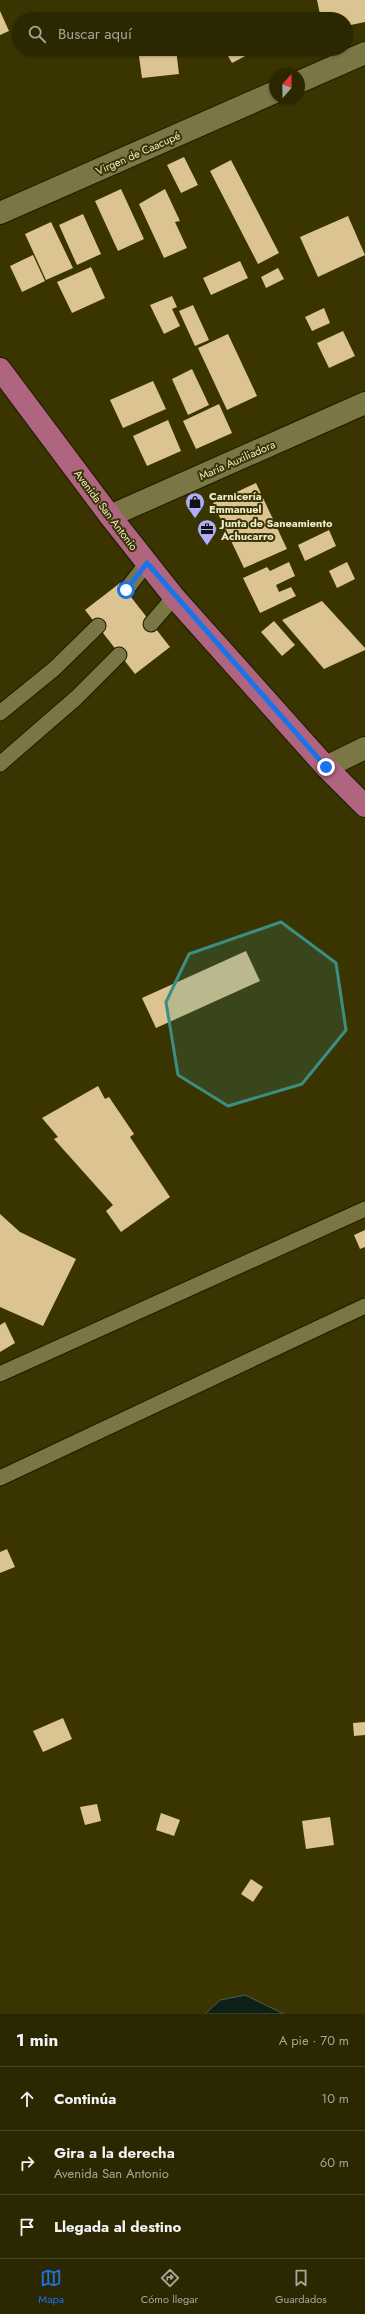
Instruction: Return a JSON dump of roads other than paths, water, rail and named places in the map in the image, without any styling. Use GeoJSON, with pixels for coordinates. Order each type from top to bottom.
{"type":"FeatureCollection","features":[{"type":"Feature","properties":{"kind":"main road","name":"Avenida San Antonio"},"geometry":{"type":"LineString","coordinates":[[0,369],[110,516],[174,597],[326,767],[365,806]]}},
{"type":"Feature","properties":{"kind":"street"},"geometry":{"type":"LineString","coordinates":[[305,79],[365,53]]}},
{"type":"Feature","properties":{"kind":"street","name":"Virgen de Caacupé"},"geometry":{"type":"LineString","coordinates":[[0,213],[269,95]]}},
{"type":"Feature","properties":{"kind":"street","name":"María Auxiliadora"},"geometry":{"type":"LineString","coordinates":[[110,516],[365,403]]}},
{"type":"Feature","properties":{"kind":"street"},"geometry":{"type":"LineString","coordinates":[[326,767],[365,748]]}},
{"type":"Feature","properties":{"kind":"lane"},"geometry":{"type":"LineString","coordinates":[[126,590],[147,563]]}},
{"type":"Feature","properties":{"kind":"lane"},"geometry":{"type":"LineString","coordinates":[[151,624],[174,597]]}},
{"type":"Feature","properties":{"kind":"lane"},"geometry":{"type":"LineString","coordinates":[[0,713],[54,669],[98,626]]}},
{"type":"Feature","properties":{"kind":"lane"},"geometry":{"type":"LineString","coordinates":[[0,764],[76,698],[119,655]]}},
{"type":"Feature","properties":{"kind":"lane"},"geometry":{"type":"LineString","coordinates":[[0,1374],[365,1209]]}},
{"type":"Feature","properties":{"kind":"lane"},"geometry":{"type":"LineString","coordinates":[[0,1478],[365,1306]]}},
{"type":"Feature","properties":{"kind":"place","name":"Carnicería Emmanuel"},"geometry":{"type":"Point","coordinates":[195,519]}},
{"type":"Feature","properties":{"kind":"place","name":"Junta de Saneamiento Achucarro"},"geometry":{"type":"Point","coordinates":[207,546]}}]}
